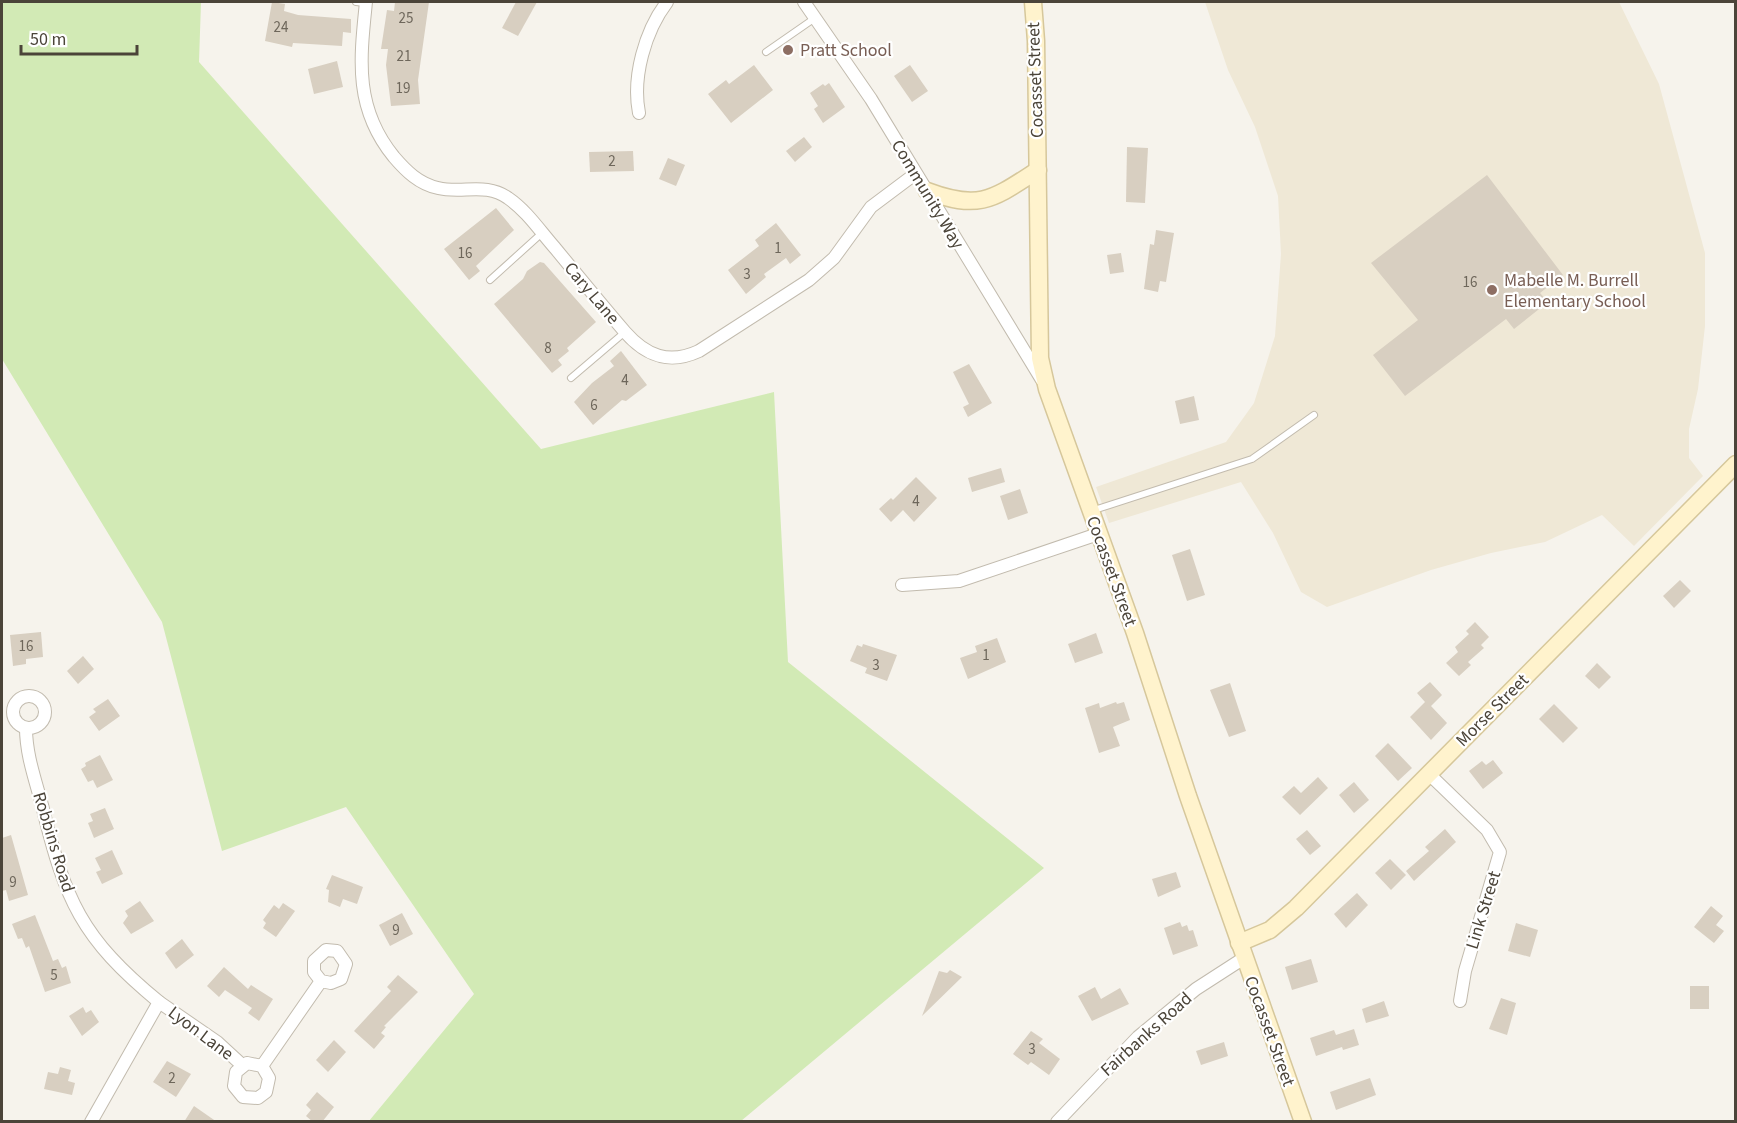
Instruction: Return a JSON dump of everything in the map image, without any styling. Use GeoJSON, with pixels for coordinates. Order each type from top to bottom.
{"type":"FeatureCollection","features":[{"type":"Feature","properties":{"kind":"main road","name":"Cocasset Street"},"geometry":{"type":"LineString","coordinates":[[1033,2],[1036,41],[1040,358],[1047,389],[1135,633],[1302,1122]]}},
{"type":"Feature","properties":{"kind":"main road"},"geometry":{"type":"LineString","coordinates":[[927,191],[957,201],[975,202],[1001,195],[1038,170]]}},
{"type":"Feature","properties":{"kind":"main road","name":"Morse Street"},"geometry":{"type":"LineString","coordinates":[[1242,951],[1288,916],[1736,464]]}},
{"type":"Feature","properties":{"kind":"street","name":"Cary Lane"},"geometry":{"type":"LineString","coordinates":[[362,2],[362,88],[369,115],[389,151],[414,177],[431,187],[450,190],[488,189],[507,196],[524,211],[625,332],[642,350],[652,355],[680,358],[699,351],[809,280],[834,258],[871,207],[915,174]]}},
{"type":"Feature","properties":{"kind":"street"},"geometry":{"type":"LineString","coordinates":[[639,113],[638,90],[645,48],[654,24],[667,2]]}},
{"type":"Feature","properties":{"kind":"street","name":"Community Way"},"geometry":{"type":"LineString","coordinates":[[804,2],[871,99],[1047,389]]}},
{"type":"Feature","properties":{"kind":"street"},"geometry":{"type":"LineString","coordinates":[[902,585],[959,581],[1098,534]]}},
{"type":"Feature","properties":{"kind":"street","name":"Robbins Road"},"geometry":{"type":"LineString","coordinates":[[26,728],[27,747],[52,846],[71,900],[90,933],[113,962],[159,1002]]}},
{"type":"Feature","properties":{"kind":"street","name":"Link Street"},"geometry":{"type":"LineString","coordinates":[[1429,774],[1487,830],[1500,852],[1465,971],[1460,1001]]}},
{"type":"Feature","properties":{"kind":"street","name":"Fairbanks Road"},"geometry":{"type":"LineString","coordinates":[[1057,1122],[1138,1037],[1242,951]]}},
{"type":"Feature","properties":{"kind":"street"},"geometry":{"type":"LineString","coordinates":[[262,1066],[321,981]]}},
{"type":"Feature","properties":{"kind":"street"},"geometry":{"type":"LineString","coordinates":[[91,1122],[159,1002]]}},
{"type":"Feature","properties":{"kind":"street","name":"Lyon Lane"},"geometry":{"type":"LineString","coordinates":[[159,1002],[217,1042],[242,1065]]}},
{"type":"Feature","properties":{"kind":"street","name":"Lyon Lane"},"geometry":{"type":"LineString","coordinates":[[252,1063],[262,1066],[268,1074],[269,1083],[266,1092],[253,1099],[243,1097],[234,1086],[236,1072],[242,1065],[252,1063]]}},
{"type":"Feature","properties":{"kind":"lane"},"geometry":{"type":"LineString","coordinates":[[766,52],[816,17]]}},
{"type":"Feature","properties":{"kind":"lane"},"geometry":{"type":"LineString","coordinates":[[490,280],[542,233]]}},
{"type":"Feature","properties":{"kind":"lane"},"geometry":{"type":"LineString","coordinates":[[571,378],[625,332]]}},
{"type":"Feature","properties":{"kind":"lane"},"geometry":{"type":"LineString","coordinates":[[1090,511],[1252,459],[1314,414]]}},
{"type":"Feature","properties":{"kind":"shaded area","name":"Mabelle M. Burrell Elementary School"},"geometry":{"type":"Polygon","coordinates":[[[1205,2],[1619,2],[1659,84],[1705,253],[1705,326],[1698,389],[1689,429],[1689,458],[1703,476],[1634,546],[1602,515],[1545,542],[1491,553],[1431,570],[1327,607],[1301,592],[1273,533],[1241,482],[1109,523],[1096,487],[1226,442],[1254,403],[1275,336],[1281,254],[1278,196],[1255,127],[1228,70],[1205,2]]]}},
{"type":"Feature","properties":{"kind":"green space"},"geometry":{"type":"Polygon","coordinates":[[[2,2],[201,2],[199,62],[541,449],[774,392],[788,662],[1044,868],[741,1121],[369,1121],[474,994],[346,807],[222,851],[162,622],[2,359],[2,2]]]}},
{"type":"Feature","properties":{"kind":"building"},"geometry":{"type":"Polygon","coordinates":[[[272,2],[285,4],[284,11],[298,15],[351,19],[351,33],[343,32],[342,46],[293,43],[292,47],[265,41],[272,2]]]}},
{"type":"Feature","properties":{"kind":"building"},"geometry":{"type":"Polygon","coordinates":[[[395,2],[429,2],[418,80],[420,104],[391,106],[386,65],[388,49],[381,49],[387,10],[394,11],[395,2]]]}},
{"type":"Feature","properties":{"kind":"building"},"geometry":{"type":"Polygon","coordinates":[[[516,2],[537,2],[518,36],[502,28],[516,2]]]}},
{"type":"Feature","properties":{"kind":"building"},"geometry":{"type":"Polygon","coordinates":[[[337,61],[343,87],[314,94],[308,69],[337,61]]]}},
{"type":"Feature","properties":{"kind":"building"},"geometry":{"type":"Polygon","coordinates":[[[754,65],[773,90],[731,123],[708,94],[726,80],[729,84],[754,65]]]}},
{"type":"Feature","properties":{"kind":"building"},"geometry":{"type":"Polygon","coordinates":[[[910,65],[928,91],[912,102],[894,76],[910,65]]]}},
{"type":"Feature","properties":{"kind":"building"},"geometry":{"type":"Polygon","coordinates":[[[829,83],[845,107],[823,123],[814,109],[818,106],[810,93],[823,84],[825,86],[829,83]]]}},
{"type":"Feature","properties":{"kind":"building"},"geometry":{"type":"Polygon","coordinates":[[[804,137],[812,147],[795,162],[786,151],[804,137]]]}},
{"type":"Feature","properties":{"kind":"building"},"geometry":{"type":"Polygon","coordinates":[[[1127,147],[1148,148],[1145,203],[1126,202],[1127,147]]]}},
{"type":"Feature","properties":{"kind":"building"},"geometry":{"type":"Polygon","coordinates":[[[633,151],[634,171],[590,172],[589,152],[633,151]]]}},
{"type":"Feature","properties":{"kind":"building"},"geometry":{"type":"Polygon","coordinates":[[[668,158],[685,165],[676,186],[659,179],[668,158]]]}},
{"type":"Feature","properties":{"kind":"building"},"geometry":{"type":"Polygon","coordinates":[[[1487,175],[1563,275],[1540,293],[1548,302],[1514,329],[1506,319],[1405,396],[1373,355],[1418,320],[1371,263],[1487,175]]]}},
{"type":"Feature","properties":{"kind":"building"},"geometry":{"type":"Polygon","coordinates":[[[496,208],[514,230],[476,266],[480,271],[469,280],[444,249],[496,208]]]}},
{"type":"Feature","properties":{"kind":"building"},"geometry":{"type":"Polygon","coordinates":[[[776,223],[801,255],[790,264],[786,258],[764,274],[766,277],[746,294],[728,270],[759,246],[755,240],[776,223]]]}},
{"type":"Feature","properties":{"kind":"building"},"geometry":{"type":"Polygon","coordinates":[[[1156,230],[1174,233],[1166,282],[1160,281],[1158,292],[1144,289],[1150,244],[1154,245],[1156,230]]]}},
{"type":"Feature","properties":{"kind":"building"},"geometry":{"type":"Polygon","coordinates":[[[1121,253],[1124,272],[1110,274],[1107,255],[1121,253]]]}},
{"type":"Feature","properties":{"kind":"building"},"geometry":{"type":"Polygon","coordinates":[[[540,262],[544,263],[596,322],[567,348],[569,351],[558,360],[562,365],[552,373],[494,304],[523,279],[527,271],[540,262]]]}},
{"type":"Feature","properties":{"kind":"building"},"geometry":{"type":"Polygon","coordinates":[[[621,351],[647,385],[626,401],[622,400],[593,425],[574,402],[592,383],[614,366],[610,361],[621,351]]]}},
{"type":"Feature","properties":{"kind":"building"},"geometry":{"type":"Polygon","coordinates":[[[969,364],[992,403],[968,417],[963,407],[969,404],[953,372],[969,364]]]}},
{"type":"Feature","properties":{"kind":"building"},"geometry":{"type":"Polygon","coordinates":[[[1194,396],[1199,420],[1180,424],[1175,401],[1194,396]]]}},
{"type":"Feature","properties":{"kind":"building"},"geometry":{"type":"Polygon","coordinates":[[[1001,468],[1005,482],[972,492],[968,478],[1001,468]]]}},
{"type":"Feature","properties":{"kind":"building"},"geometry":{"type":"Polygon","coordinates":[[[916,477],[937,498],[914,522],[903,510],[891,522],[879,509],[891,498],[893,500],[916,477]]]}},
{"type":"Feature","properties":{"kind":"building"},"geometry":{"type":"Polygon","coordinates":[[[1020,489],[1028,513],[1008,520],[1000,496],[1020,489]]]}},
{"type":"Feature","properties":{"kind":"building"},"geometry":{"type":"Polygon","coordinates":[[[1190,549],[1205,595],[1187,601],[1172,555],[1190,549]]]}},
{"type":"Feature","properties":{"kind":"building"},"geometry":{"type":"Polygon","coordinates":[[[1680,580],[1691,591],[1674,608],[1663,596],[1680,580]]]}},
{"type":"Feature","properties":{"kind":"building"},"geometry":{"type":"Polygon","coordinates":[[[1475,622],[1489,637],[1481,645],[1484,648],[1468,662],[1471,665],[1459,676],[1446,663],[1458,652],[1455,647],[1469,634],[1466,631],[1475,622]]]}},
{"type":"Feature","properties":{"kind":"building"},"geometry":{"type":"Polygon","coordinates":[[[41,632],[43,657],[26,659],[26,664],[13,666],[10,635],[41,632]]]}},
{"type":"Feature","properties":{"kind":"building"},"geometry":{"type":"Polygon","coordinates":[[[1096,633],[1103,653],[1075,663],[1068,644],[1096,633]]]}},
{"type":"Feature","properties":{"kind":"building"},"geometry":{"type":"Polygon","coordinates":[[[997,638],[1006,662],[968,679],[960,658],[977,652],[975,646],[997,638]]]}},
{"type":"Feature","properties":{"kind":"building"},"geometry":{"type":"Polygon","coordinates":[[[863,644],[897,655],[887,681],[865,673],[867,668],[850,661],[857,645],[862,647],[863,644]]]}},
{"type":"Feature","properties":{"kind":"building"},"geometry":{"type":"Polygon","coordinates":[[[83,656],[94,669],[78,684],[67,671],[83,656]]]}},
{"type":"Feature","properties":{"kind":"building"},"geometry":{"type":"Polygon","coordinates":[[[1597,663],[1611,677],[1599,689],[1585,676],[1597,663]]]}},
{"type":"Feature","properties":{"kind":"building"},"geometry":{"type":"Polygon","coordinates":[[[1430,682],[1442,695],[1431,706],[1447,723],[1431,740],[1410,717],[1425,702],[1417,693],[1430,682]]]}},
{"type":"Feature","properties":{"kind":"building"},"geometry":{"type":"Polygon","coordinates":[[[1230,683],[1246,731],[1229,737],[1210,690],[1230,683]]]}},
{"type":"Feature","properties":{"kind":"building"},"geometry":{"type":"Polygon","coordinates":[[[108,699],[120,716],[99,731],[89,717],[96,712],[93,709],[108,699]]]}},
{"type":"Feature","properties":{"kind":"building"},"geometry":{"type":"Polygon","coordinates":[[[1116,702],[1117,704],[1124,702],[1130,720],[1113,727],[1120,746],[1099,753],[1085,708],[1099,703],[1100,708],[1116,702]]]}},
{"type":"Feature","properties":{"kind":"building"},"geometry":{"type":"Polygon","coordinates":[[[1554,704],[1578,728],[1563,743],[1539,719],[1554,704]]]}},
{"type":"Feature","properties":{"kind":"building"},"geometry":{"type":"Polygon","coordinates":[[[1388,743],[1412,768],[1398,781],[1375,756],[1388,743]]]}},
{"type":"Feature","properties":{"kind":"building"},"geometry":{"type":"Polygon","coordinates":[[[100,755],[113,780],[97,788],[93,780],[88,782],[81,769],[86,766],[85,763],[100,755]]]}},
{"type":"Feature","properties":{"kind":"building"},"geometry":{"type":"Polygon","coordinates":[[[1493,760],[1503,773],[1483,789],[1469,771],[1482,761],[1486,765],[1493,760]]]}},
{"type":"Feature","properties":{"kind":"building"},"geometry":{"type":"Polygon","coordinates":[[[1318,777],[1328,788],[1300,815],[1282,797],[1294,786],[1301,793],[1318,777]]]}},
{"type":"Feature","properties":{"kind":"building"},"geometry":{"type":"Polygon","coordinates":[[[1354,782],[1369,800],[1354,813],[1339,795],[1354,782]]]}},
{"type":"Feature","properties":{"kind":"building"},"geometry":{"type":"Polygon","coordinates":[[[105,808],[114,829],[94,838],[88,823],[93,821],[90,814],[105,808]]]}},
{"type":"Feature","properties":{"kind":"building"},"geometry":{"type":"Polygon","coordinates":[[[1445,829],[1456,842],[1414,881],[1406,871],[1429,851],[1425,847],[1445,829]]]}},
{"type":"Feature","properties":{"kind":"building"},"geometry":{"type":"Polygon","coordinates":[[[1307,830],[1321,846],[1310,855],[1296,839],[1307,830]]]}},
{"type":"Feature","properties":{"kind":"building"},"geometry":{"type":"Polygon","coordinates":[[[11,835],[28,895],[9,901],[6,890],[2,891],[2,838],[11,835]]]}},
{"type":"Feature","properties":{"kind":"building"},"geometry":{"type":"Polygon","coordinates":[[[112,850],[123,874],[102,884],[96,872],[101,870],[95,858],[112,850]]]}},
{"type":"Feature","properties":{"kind":"building"},"geometry":{"type":"Polygon","coordinates":[[[1390,859],[1406,875],[1391,890],[1375,873],[1390,859]]]}},
{"type":"Feature","properties":{"kind":"building"},"geometry":{"type":"Polygon","coordinates":[[[1176,872],[1181,887],[1158,897],[1152,879],[1176,872]]]}},
{"type":"Feature","properties":{"kind":"building"},"geometry":{"type":"Polygon","coordinates":[[[332,875],[363,887],[357,904],[343,899],[340,907],[328,902],[329,890],[326,889],[332,875]]]}},
{"type":"Feature","properties":{"kind":"building"},"geometry":{"type":"Polygon","coordinates":[[[1357,893],[1368,905],[1346,928],[1334,914],[1357,893]]]}},
{"type":"Feature","properties":{"kind":"building"},"geometry":{"type":"Polygon","coordinates":[[[140,901],[154,921],[131,934],[123,923],[128,916],[125,911],[140,901]]]}},
{"type":"Feature","properties":{"kind":"building"},"geometry":{"type":"Polygon","coordinates":[[[283,903],[295,911],[276,937],[263,928],[266,923],[263,920],[274,905],[279,909],[283,903]]]}},
{"type":"Feature","properties":{"kind":"building"},"geometry":{"type":"Polygon","coordinates":[[[1711,906],[1723,916],[1716,925],[1724,931],[1714,943],[1694,927],[1711,906]]]}},
{"type":"Feature","properties":{"kind":"building"},"geometry":{"type":"Polygon","coordinates":[[[402,913],[413,934],[390,946],[379,925],[402,913]]]}},
{"type":"Feature","properties":{"kind":"building"},"geometry":{"type":"Polygon","coordinates":[[[35,915],[53,961],[58,959],[62,968],[66,966],[71,983],[45,992],[29,946],[26,948],[22,938],[18,939],[12,924],[35,915]]]}},
{"type":"Feature","properties":{"kind":"building"},"geometry":{"type":"Polygon","coordinates":[[[1180,922],[1182,927],[1187,925],[1189,931],[1193,930],[1198,946],[1173,955],[1164,928],[1180,922]]]}},
{"type":"Feature","properties":{"kind":"building"},"geometry":{"type":"Polygon","coordinates":[[[1516,923],[1538,930],[1530,957],[1508,951],[1516,923]]]}},
{"type":"Feature","properties":{"kind":"building"},"geometry":{"type":"Polygon","coordinates":[[[182,939],[194,955],[176,969],[165,953],[182,939]]]}},
{"type":"Feature","properties":{"kind":"building"},"geometry":{"type":"Polygon","coordinates":[[[1311,959],[1318,982],[1292,990],[1285,967],[1311,959]]]}},
{"type":"Feature","properties":{"kind":"building"},"geometry":{"type":"Polygon","coordinates":[[[224,967],[248,989],[251,985],[273,999],[259,1021],[248,1013],[252,1008],[225,990],[219,997],[207,986],[224,967]]]}},
{"type":"Feature","properties":{"kind":"building"},"geometry":{"type":"Polygon","coordinates":[[[950,970],[962,977],[922,1016],[939,971],[947,973],[950,970]]]}},
{"type":"Feature","properties":{"kind":"building"},"geometry":{"type":"Polygon","coordinates":[[[398,975],[418,992],[384,1026],[386,1027],[381,1033],[385,1036],[374,1049],[354,1031],[391,991],[387,987],[398,975]]]}},
{"type":"Feature","properties":{"kind":"building"},"geometry":{"type":"Polygon","coordinates":[[[1690,986],[1709,986],[1709,1009],[1690,1009],[1690,986]]]}},
{"type":"Feature","properties":{"kind":"building"},"geometry":{"type":"Polygon","coordinates":[[[1095,987],[1101,999],[1120,988],[1129,1004],[1092,1021],[1078,996],[1095,987]]]}},
{"type":"Feature","properties":{"kind":"building"},"geometry":{"type":"Polygon","coordinates":[[[1501,998],[1516,1003],[1507,1035],[1489,1029],[1501,998]]]}},
{"type":"Feature","properties":{"kind":"building"},"geometry":{"type":"Polygon","coordinates":[[[1384,1001],[1389,1016],[1366,1023],[1362,1009],[1384,1001]]]}},
{"type":"Feature","properties":{"kind":"building"},"geometry":{"type":"Polygon","coordinates":[[[83,1007],[86,1013],[91,1010],[99,1022],[82,1036],[69,1016],[83,1007]]]}},
{"type":"Feature","properties":{"kind":"building"},"geometry":{"type":"Polygon","coordinates":[[[1354,1029],[1359,1045],[1343,1050],[1342,1047],[1316,1056],[1310,1038],[1334,1030],[1336,1035],[1354,1029]]]}},
{"type":"Feature","properties":{"kind":"building"},"geometry":{"type":"Polygon","coordinates":[[[1031,1031],[1043,1039],[1039,1043],[1060,1059],[1049,1075],[1031,1062],[1028,1065],[1013,1054],[1031,1031]]]}},
{"type":"Feature","properties":{"kind":"building"},"geometry":{"type":"Polygon","coordinates":[[[334,1040],[346,1052],[328,1072],[316,1060],[334,1040]]]}},
{"type":"Feature","properties":{"kind":"building"},"geometry":{"type":"Polygon","coordinates":[[[1224,1042],[1228,1056],[1201,1065],[1196,1051],[1224,1042]]]}},
{"type":"Feature","properties":{"kind":"building"},"geometry":{"type":"Polygon","coordinates":[[[167,1061],[191,1074],[176,1097],[153,1082],[167,1061]]]}},
{"type":"Feature","properties":{"kind":"building"},"geometry":{"type":"Polygon","coordinates":[[[60,1067],[71,1070],[68,1081],[75,1083],[72,1095],[44,1089],[48,1072],[58,1074],[60,1067]]]}},
{"type":"Feature","properties":{"kind":"building"},"geometry":{"type":"Polygon","coordinates":[[[1370,1078],[1376,1095],[1336,1110],[1330,1092],[1370,1078]]]}},
{"type":"Feature","properties":{"kind":"building"},"geometry":{"type":"Polygon","coordinates":[[[317,1092],[334,1107],[322,1122],[313,1122],[306,1116],[311,1110],[306,1105],[317,1092]]]}},
{"type":"Feature","properties":{"kind":"building"},"geometry":{"type":"Polygon","coordinates":[[[194,1106],[217,1122],[184,1122],[194,1106]]]}},
{"type":"Feature","properties":{"kind":"place","name":"Pratt School"},"geometry":{"type":"Point","coordinates":[788,50]}},
{"type":"Feature","properties":{"kind":"place","name":"Mabelle M. Burrell Elementary School"},"geometry":{"type":"Point","coordinates":[1492,290]}}]}
